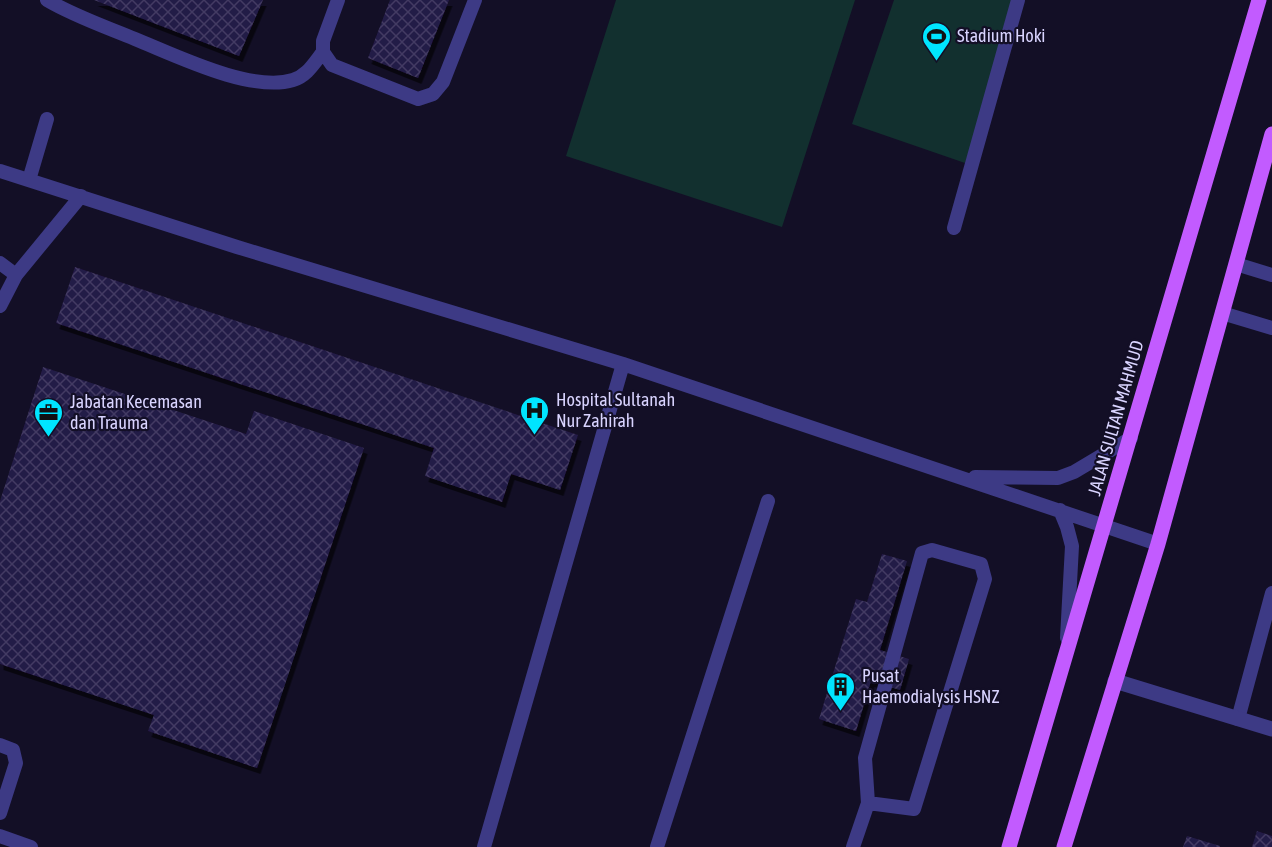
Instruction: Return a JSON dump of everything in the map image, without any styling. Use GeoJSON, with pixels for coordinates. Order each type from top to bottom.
{"type":"FeatureCollection","features":[{"type":"Feature","properties":{"kind":"main road","name":"JALAN SULTAN MAHMUD"},"geometry":{"type":"LineString","coordinates":[[1009,847],[1259,0]]}},
{"type":"Feature","properties":{"kind":"main road"},"geometry":{"type":"LineString","coordinates":[[1064,847],[1158,544],[1272,134]]}},
{"type":"Feature","properties":{"kind":"street"},"geometry":{"type":"LineString","coordinates":[[1116,681],[1272,729]]}},
{"type":"Feature","properties":{"kind":"lane"},"geometry":{"type":"LineString","coordinates":[[47,0],[89,20],[220,73],[259,81],[280,83],[295,80],[306,73],[323,52]]}},
{"type":"Feature","properties":{"kind":"lane"},"geometry":{"type":"LineString","coordinates":[[338,0],[323,41],[323,52],[332,65],[418,99],[433,94],[443,82],[475,0]]}},
{"type":"Feature","properties":{"kind":"lane"},"geometry":{"type":"LineString","coordinates":[[954,228],[1017,0]]}},
{"type":"Feature","properties":{"kind":"lane"},"geometry":{"type":"LineString","coordinates":[[29,180],[47,119]]}},
{"type":"Feature","properties":{"kind":"lane"},"geometry":{"type":"LineString","coordinates":[[0,171],[237,247],[623,364],[1158,544]]}},
{"type":"Feature","properties":{"kind":"lane"},"geometry":{"type":"LineString","coordinates":[[0,306],[16,274],[81,196]]}},
{"type":"Feature","properties":{"kind":"lane"},"geometry":{"type":"LineString","coordinates":[[0,263],[16,274]]}},
{"type":"Feature","properties":{"kind":"lane"},"geometry":{"type":"LineString","coordinates":[[1236,264],[1272,275]]}},
{"type":"Feature","properties":{"kind":"lane"},"geometry":{"type":"LineString","coordinates":[[1222,313],[1272,328]]}},
{"type":"Feature","properties":{"kind":"lane"},"geometry":{"type":"LineString","coordinates":[[484,847],[623,364]]}},
{"type":"Feature","properties":{"kind":"lane"},"geometry":{"type":"LineString","coordinates":[[964,477],[1058,477],[1074,472],[1131,438]]}},
{"type":"Feature","properties":{"kind":"lane"},"geometry":{"type":"LineString","coordinates":[[657,847],[768,501]]}},
{"type":"Feature","properties":{"kind":"lane"},"geometry":{"type":"LineString","coordinates":[[1060,510],[1067,526],[1071,546],[1066,655]]}},
{"type":"Feature","properties":{"kind":"lane"},"geometry":{"type":"LineString","coordinates":[[853,847],[868,803],[865,758],[922,553],[932,549],[981,564],[986,579],[914,808],[868,803]]}},
{"type":"Feature","properties":{"kind":"lane"},"geometry":{"type":"LineString","coordinates":[[1238,718],[1272,593]]}},
{"type":"Feature","properties":{"kind":"lane"},"geometry":{"type":"LineString","coordinates":[[0,745],[13,750],[16,763],[0,813]]}},
{"type":"Feature","properties":{"kind":"lane"},"geometry":{"type":"LineString","coordinates":[[0,836],[31,847]]}},
{"type":"Feature","properties":{"kind":"green space"},"geometry":{"type":"Polygon","coordinates":[[[616,0],[855,0],[782,227],[566,156],[616,0]]]}},
{"type":"Feature","properties":{"kind":"green space","name":"Stadium Hoki"},"geometry":{"type":"Polygon","coordinates":[[[894,0],[1021,0],[965,163],[852,124],[894,0]]]}},
{"type":"Feature","properties":{"kind":"building"},"geometry":{"type":"Polygon","coordinates":[[[94,0],[263,0],[239,56],[94,0]]]}},
{"type":"Feature","properties":{"kind":"building"},"geometry":{"type":"Polygon","coordinates":[[[390,0],[449,0],[418,78],[368,58],[390,0]]]}},
{"type":"Feature","properties":{"kind":"building"},"geometry":{"type":"Polygon","coordinates":[[[75,267],[578,435],[560,490],[511,474],[502,502],[425,476],[434,448],[56,323],[75,267]]]}},
{"type":"Feature","properties":{"kind":"building"},"geometry":{"type":"Polygon","coordinates":[[[43,367],[246,434],[254,411],[364,448],[257,768],[148,731],[154,715],[0,664],[0,501],[43,367]]]}},
{"type":"Feature","properties":{"kind":"building"},"geometry":{"type":"Polygon","coordinates":[[[882,554],[907,561],[880,650],[909,659],[900,690],[871,681],[856,731],[819,719],[856,599],[867,602],[882,554]]]}},
{"type":"Feature","properties":{"kind":"building"},"geometry":{"type":"Polygon","coordinates":[[[1257,831],[1272,836],[1272,847],[1252,847],[1257,831]]]}},
{"type":"Feature","properties":{"kind":"building"},"geometry":{"type":"Polygon","coordinates":[[[1187,836],[1220,846],[1220,847],[1183,847],[1187,836]]]}},
{"type":"Feature","properties":{"kind":"place","name":"Stadium Hoki"},"geometry":{"type":"Point","coordinates":[936,62]}},
{"type":"Feature","properties":{"kind":"place","name":"Hospital Sultanah Nur Zahirah"},"geometry":{"type":"Point","coordinates":[535,436]}},
{"type":"Feature","properties":{"kind":"place","name":"Jabatan Kecemasan dan Trauma"},"geometry":{"type":"Point","coordinates":[49,438]}},
{"type":"Feature","properties":{"kind":"place","name":"Pusat Haemodialysis HSNZ"},"geometry":{"type":"Point","coordinates":[841,712]}}]}
